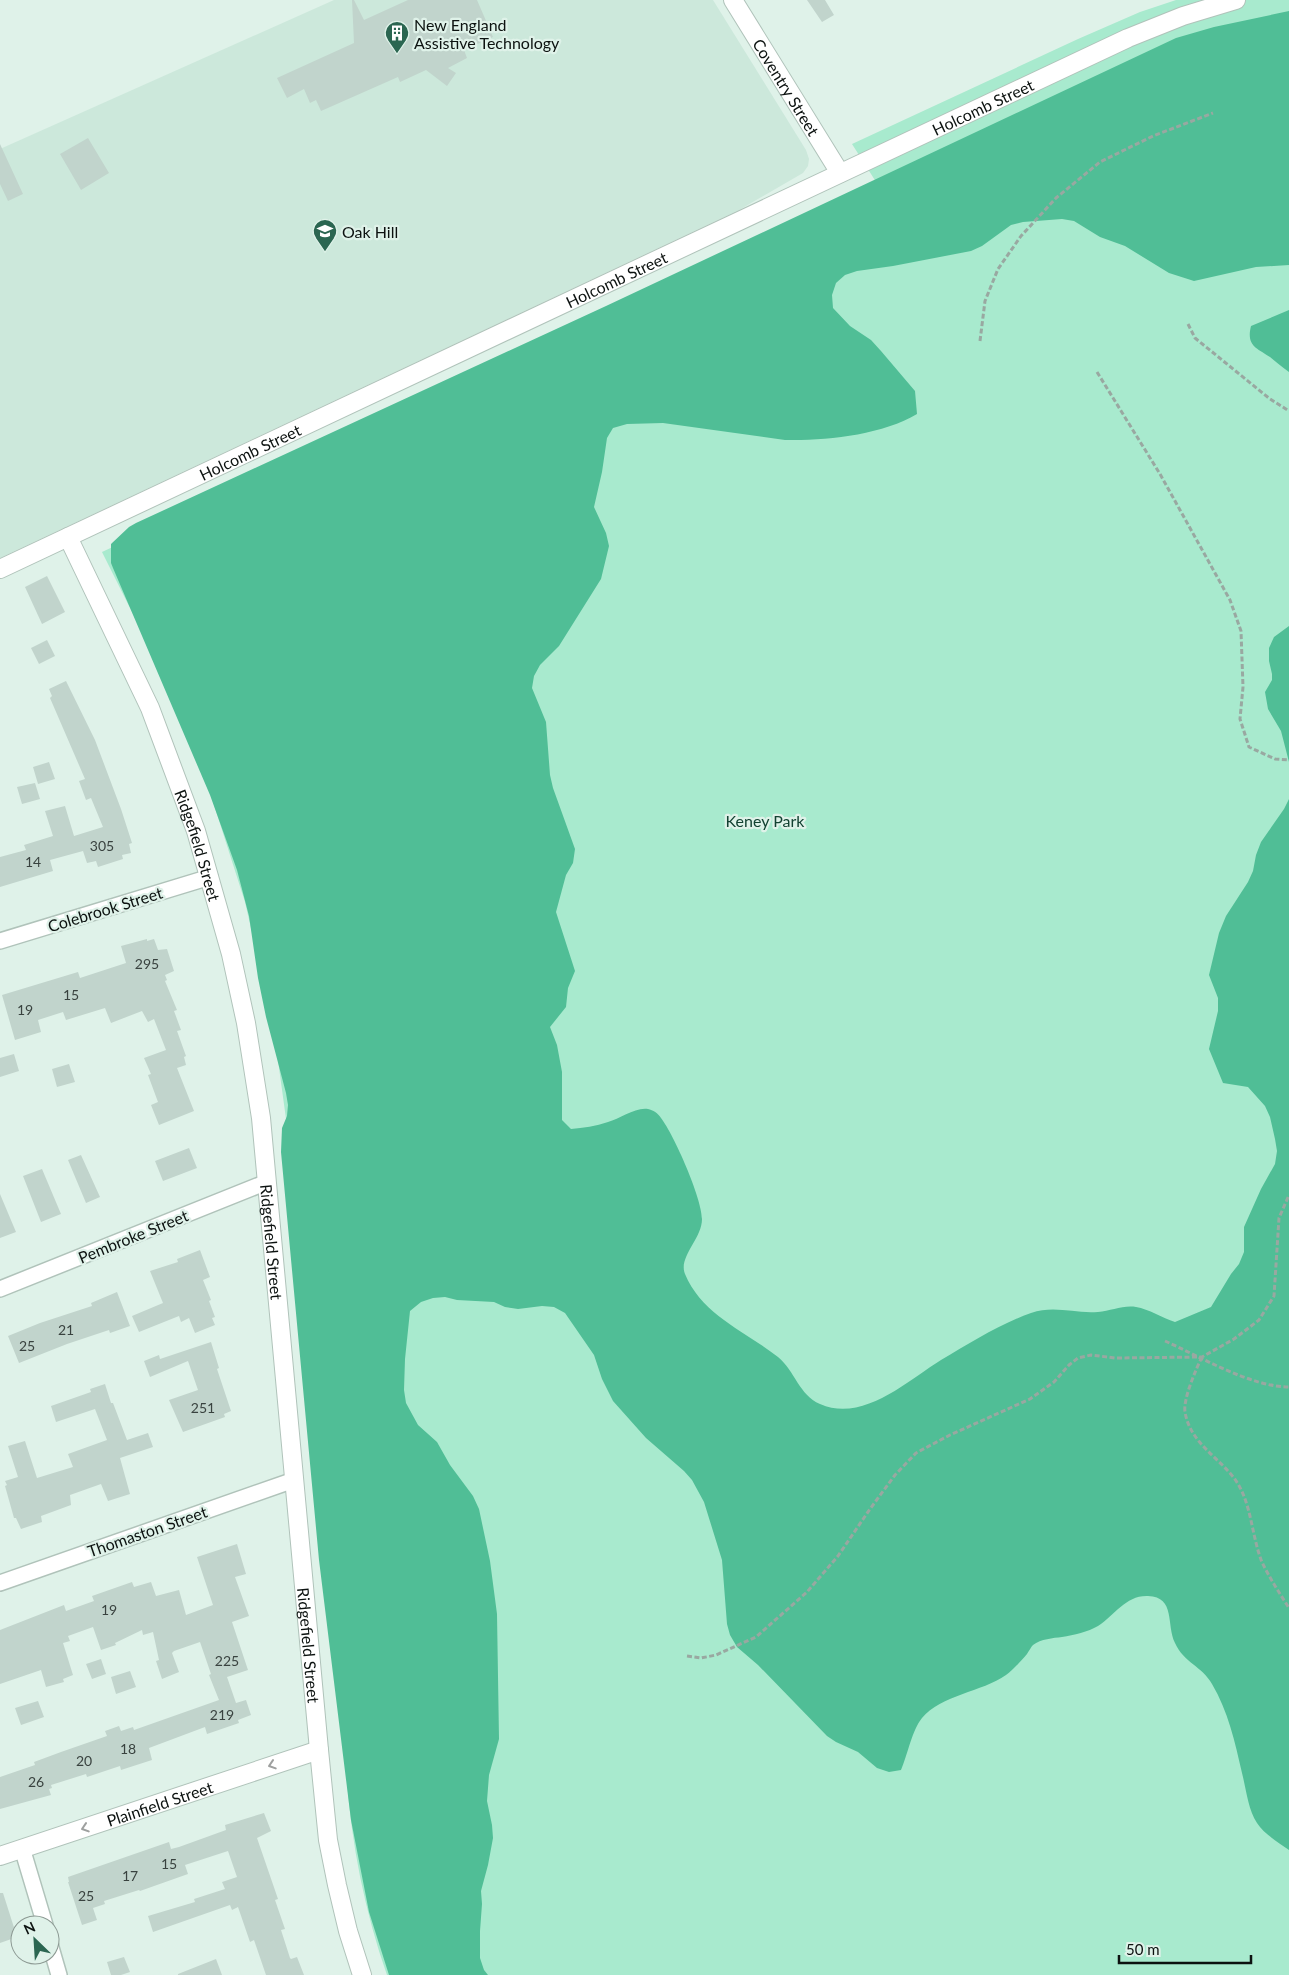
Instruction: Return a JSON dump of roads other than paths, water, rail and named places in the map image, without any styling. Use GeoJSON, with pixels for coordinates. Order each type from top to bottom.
{"type":"FeatureCollection","features":[{"type":"Feature","properties":{"kind":"street","name":"Coventry Street"},"geometry":{"type":"LineString","coordinates":[[733,0],[840,173]]}},
{"type":"Feature","properties":{"kind":"street","name":"Holcomb Street"},"geometry":{"type":"LineString","coordinates":[[0,569],[1128,38],[1183,16],[1236,0]]}},
{"type":"Feature","properties":{"kind":"street","name":"Ridgefield Street"},"geometry":{"type":"LineString","coordinates":[[68,537],[150,708],[176,776],[210,877],[246,1023],[261,1118],[318,1750],[328,1840],[348,1931],[362,1975]]}},
{"type":"Feature","properties":{"kind":"street","name":"Colebrook Street"},"geometry":{"type":"LineString","coordinates":[[0,941],[210,877]]}},
{"type":"Feature","properties":{"kind":"street","name":"Pembroke Street"},"geometry":{"type":"LineString","coordinates":[[0,1289],[267,1182]]}},
{"type":"Feature","properties":{"kind":"street","name":"Thomaston Street"},"geometry":{"type":"LineString","coordinates":[[0,1582],[294,1480]]}},
{"type":"Feature","properties":{"kind":"street","name":"Plainfield Street"},"geometry":{"type":"LineString","coordinates":[[0,1856],[318,1750]]}},
{"type":"Feature","properties":{"kind":"street"},"geometry":{"type":"LineString","coordinates":[[22,1848],[41,1915]]}},
{"type":"Feature","properties":{"kind":"place","name":"New England Assistive Technology"},"geometry":{"type":"Point","coordinates":[397,54]}},
{"type":"Feature","properties":{"kind":"place","name":"Oak Hill"},"geometry":{"type":"Point","coordinates":[325,252]}},
{"type":"Feature","properties":{"kind":"park label","name":"Keney Park"},"geometry":{"type":"Point","coordinates":[765,820]}}]}
